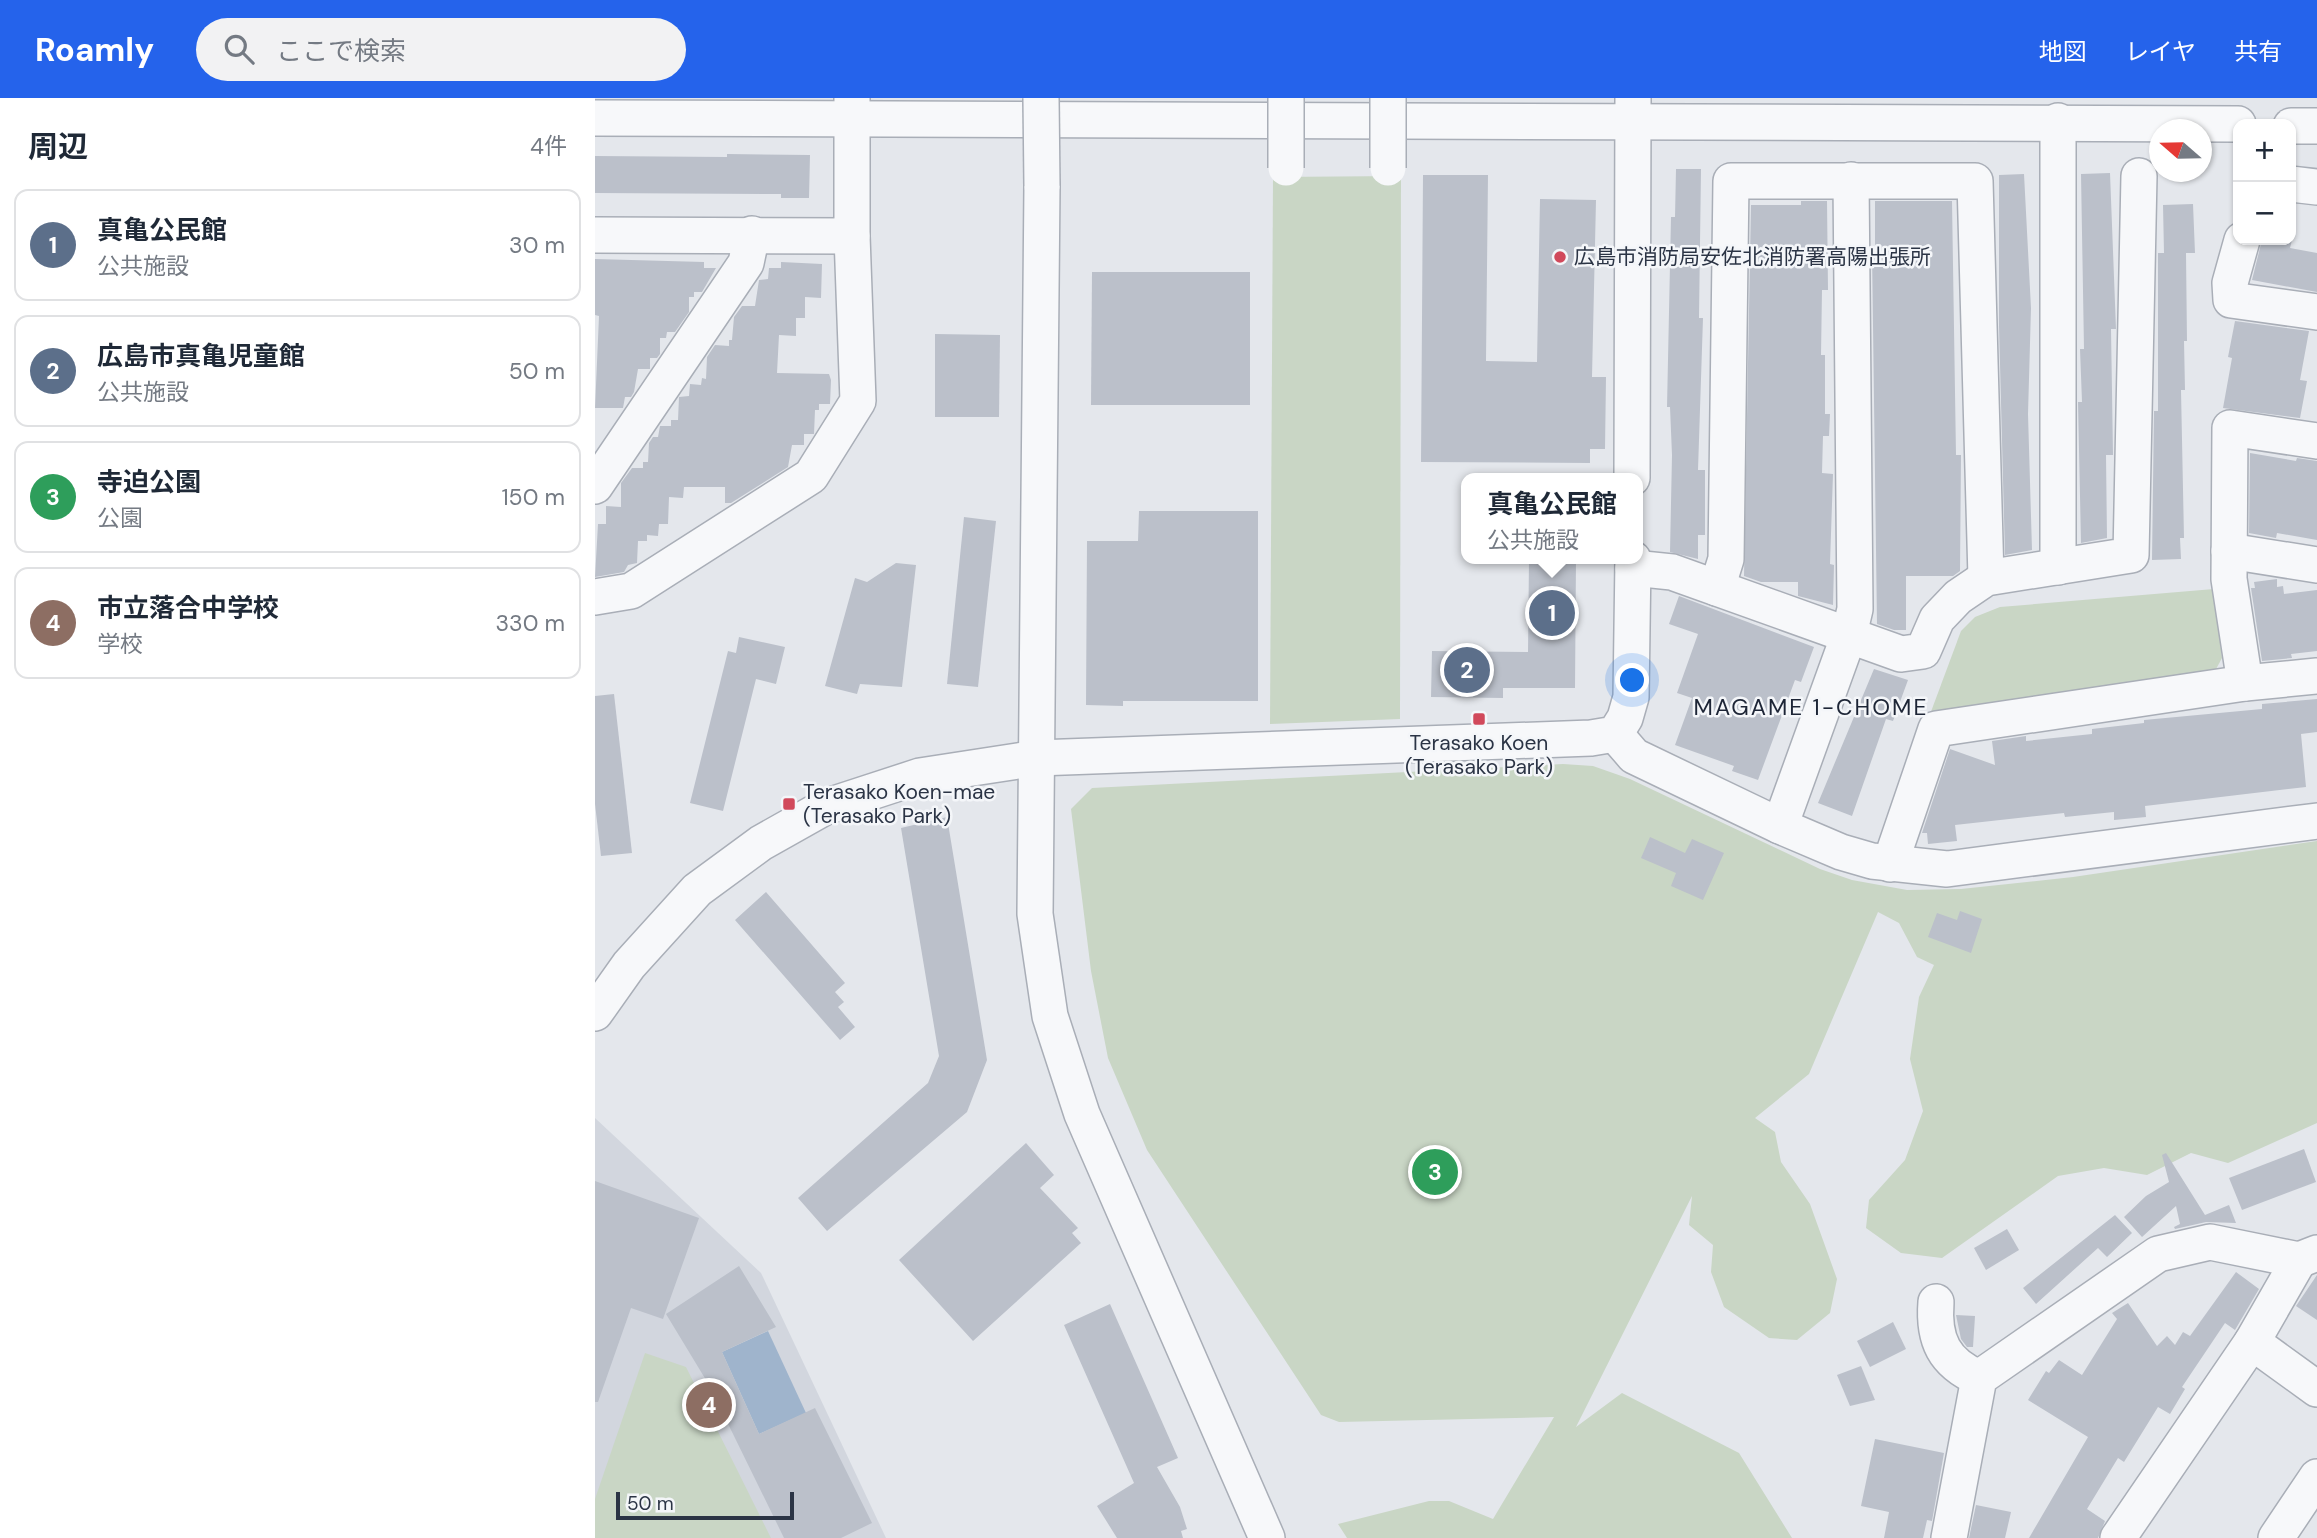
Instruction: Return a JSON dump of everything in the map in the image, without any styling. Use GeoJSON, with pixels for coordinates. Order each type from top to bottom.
{"type":"FeatureCollection","features":[{"type":"Feature","properties":{"kind":"street"},"geometry":{"type":"LineString","coordinates":[[1041,98],[1035,914],[1050,1016],[1082,1114],[1267,1538]]}},
{"type":"Feature","properties":{"kind":"street"},"geometry":{"type":"LineString","coordinates":[[1286,98],[1286,172]]}},
{"type":"Feature","properties":{"kind":"street"},"geometry":{"type":"LineString","coordinates":[[1388,98],[1388,172]]}},
{"type":"Feature","properties":{"kind":"street"},"geometry":{"type":"LineString","coordinates":[[595,597],[631,591],[811,476],[858,401],[852,236],[852,108]]}},
{"type":"Feature","properties":{"kind":"street"},"geometry":{"type":"LineString","coordinates":[[595,118],[852,108],[1633,109],[2233,124]]}},
{"type":"Feature","properties":{"kind":"street"},"geometry":{"type":"LineString","coordinates":[[1632,473],[1633,109]]}},
{"type":"Feature","properties":{"kind":"street"},"geometry":{"type":"LineString","coordinates":[[2058,121],[2058,567]]}},
{"type":"Feature","properties":{"kind":"street"},"geometry":{"type":"LineString","coordinates":[[2296,126],[2317,127]]}},
{"type":"Feature","properties":{"kind":"street"},"geometry":{"type":"LineString","coordinates":[[1637,564],[1672,572],[1901,654],[1923,651],[1937,619],[1958,597],[1986,578],[2131,555],[2139,176]]}},
{"type":"Feature","properties":{"kind":"street"},"geometry":{"type":"LineString","coordinates":[[1780,826],[1849,635],[1855,609],[1851,180]]}},
{"type":"Feature","properties":{"kind":"street"},"geometry":{"type":"LineString","coordinates":[[1717,588],[1725,559],[1731,181],[1975,180],[1986,578]]}},
{"type":"Feature","properties":{"kind":"street"},"geometry":{"type":"LineString","coordinates":[[2296,185],[2317,187]]}},
{"type":"Feature","properties":{"kind":"street"},"geometry":{"type":"LineString","coordinates":[[595,486],[745,263],[752,234]]}},
{"type":"Feature","properties":{"kind":"street"},"geometry":{"type":"LineString","coordinates":[[595,235],[852,236]]}},
{"type":"Feature","properties":{"kind":"street"},"geometry":{"type":"LineString","coordinates":[[2241,245],[2230,283],[2231,299],[2317,312]]}},
{"type":"Feature","properties":{"kind":"street"},"geometry":{"type":"LineString","coordinates":[[2245,683],[2229,579],[2230,428],[2317,441]]}},
{"type":"Feature","properties":{"kind":"street"},"geometry":{"type":"LineString","coordinates":[[2229,551],[2317,565]]}},
{"type":"Feature","properties":{"kind":"street"},"geometry":{"type":"LineString","coordinates":[[595,1013],[629,964],[697,890],[761,843],[825,807],[920,776],[1037,758],[1352,749],[1591,738],[1615,734],[1625,718],[1631,697],[1633,564]]}},
{"type":"Feature","properties":{"kind":"street"},"geometry":{"type":"LineString","coordinates":[[1890,864],[1936,729],[2245,683],[2317,676]]}},
{"type":"Feature","properties":{"kind":"street"},"geometry":{"type":"LineString","coordinates":[[1615,734],[1634,756],[1780,826],[1841,852],[1890,864],[1947,869],[2317,821]]}},
{"type":"Feature","properties":{"kind":"street"},"geometry":{"type":"LineString","coordinates":[[1949,1538],[1979,1378],[2158,1254],[2210,1242],[2308,1256],[2118,1538]]}},
{"type":"Feature","properties":{"kind":"street"},"geometry":{"type":"LineString","coordinates":[[1935,1303],[1937,1340],[1948,1360],[1962,1371],[1979,1378]]}},
{"type":"Feature","properties":{"kind":"street"},"geometry":{"type":"LineString","coordinates":[[2252,1342],[2317,1389]]}},
{"type":"Feature","properties":{"kind":"street"},"geometry":{"type":"LineString","coordinates":[[2276,1538],[2317,1477]]}},
{"type":"Feature","properties":{"kind":"shaded area"},"geometry":{"type":"Polygon","coordinates":[[[595,1118],[761,1273],[886,1538],[595,1538],[595,1118]]]}},
{"type":"Feature","properties":{"kind":"green space"},"geometry":{"type":"Polygon","coordinates":[[[1401,176],[1400,719],[1270,724],[1273,177],[1401,176]]]}},
{"type":"Feature","properties":{"kind":"green space"},"geometry":{"type":"Polygon","coordinates":[[[2214,589],[2222,658],[2215,671],[1929,717],[1961,631],[1975,617],[2000,607],[2214,589]]]}},
{"type":"Feature","properties":{"kind":"green space"},"geometry":{"type":"Polygon","coordinates":[[[1563,764],[1593,766],[1630,779],[1820,869],[1852,880],[1907,890],[1961,889],[2073,877],[2317,841],[2317,1123],[2228,1163],[2191,1153],[2147,1175],[2104,1168],[2058,1176],[1942,1258],[1901,1253],[1866,1228],[1869,1200],[1905,1160],[1923,1111],[1910,1059],[1919,997],[1934,965],[1917,957],[1899,923],[1878,912],[1809,1074],[1755,1118],[1775,1132],[1781,1162],[1810,1204],[1837,1279],[1830,1313],[1797,1340],[1769,1338],[1724,1307],[1711,1272],[1713,1245],[1689,1225],[1692,1196],[1576,1427],[1622,1393],[1739,1453],[1792,1538],[1347,1538],[1338,1524],[1429,1501],[1449,1501],[1493,1519],[1554,1417],[1339,1422],[1321,1415],[1147,1150],[1108,1058],[1091,971],[1071,809],[1092,788],[1563,764]]]}},
{"type":"Feature","properties":{"kind":"green space"},"geometry":{"type":"Polygon","coordinates":[[[645,1353],[686,1367],[771,1538],[595,1538],[595,1499],[645,1353]]]}},
{"type":"Feature","properties":{"kind":"water"},"geometry":{"type":"Polygon","coordinates":[[[768,1331],[806,1413],[759,1434],[722,1352],[768,1331]]]}},
{"type":"Feature","properties":{"kind":"building"},"geometry":{"type":"Polygon","coordinates":[[[727,154],[810,155],[809,198],[781,198],[781,194],[595,193],[595,156],[727,157],[727,154]]]}},
{"type":"Feature","properties":{"kind":"building"},"geometry":{"type":"Polygon","coordinates":[[[1676,169],[1701,169],[1699,318],[1703,318],[1698,470],[1705,470],[1705,535],[1698,535],[1698,559],[1670,552],[1672,455],[1670,407],[1667,407],[1671,217],[1675,217],[1676,169]]]}},
{"type":"Feature","properties":{"kind":"building"},"geometry":{"type":"Polygon","coordinates":[[[2110,173],[2116,329],[2111,329],[2113,455],[2106,455],[2107,538],[2081,543],[2078,402],[2082,402],[2080,349],[2084,349],[2081,174],[2110,173]]]}},
{"type":"Feature","properties":{"kind":"building"},"geometry":{"type":"Polygon","coordinates":[[[2024,174],[2031,308],[2028,414],[2032,550],[2005,555],[1999,326],[1999,175],[2024,174]]]}},
{"type":"Feature","properties":{"kind":"building"},"geometry":{"type":"Polygon","coordinates":[[[1423,175],[1488,175],[1486,361],[1537,362],[1540,199],[1596,200],[1592,377],[1606,377],[1605,449],[1590,449],[1590,463],[1421,462],[1423,175]]]}},
{"type":"Feature","properties":{"kind":"building"},"geometry":{"type":"Polygon","coordinates":[[[1801,201],[1827,201],[1828,290],[1822,290],[1821,355],[1825,355],[1825,414],[1830,414],[1829,436],[1823,436],[1822,473],[1833,474],[1830,564],[1834,565],[1833,605],[1798,596],[1798,582],[1761,582],[1744,576],[1751,205],[1801,205],[1801,201]]]}},
{"type":"Feature","properties":{"kind":"building"},"geometry":{"type":"Polygon","coordinates":[[[1875,201],[1952,201],[1956,455],[1961,455],[1960,571],[1953,576],[1906,576],[1906,630],[1894,630],[1877,624],[1872,251],[1875,251],[1875,201]]]}},
{"type":"Feature","properties":{"kind":"building"},"geometry":{"type":"Polygon","coordinates":[[[2193,204],[2195,253],[2186,253],[2187,341],[2184,341],[2185,390],[2181,390],[2184,538],[2180,538],[2181,559],[2152,560],[2154,411],[2158,411],[2158,253],[2164,253],[2163,205],[2193,204]]]}},
{"type":"Feature","properties":{"kind":"building"},"geometry":{"type":"Polygon","coordinates":[[[2261,245],[2291,245],[2290,248],[2317,253],[2317,292],[2252,280],[2261,245]]]}},
{"type":"Feature","properties":{"kind":"building"},"geometry":{"type":"Polygon","coordinates":[[[595,259],[704,262],[704,268],[716,268],[702,292],[694,292],[694,297],[689,297],[689,312],[675,332],[667,332],[666,338],[660,338],[660,354],[657,358],[650,358],[650,369],[638,369],[634,392],[631,397],[625,397],[623,408],[595,408],[599,316],[595,315],[595,259]]]}},
{"type":"Feature","properties":{"kind":"building"},"geometry":{"type":"Polygon","coordinates":[[[781,262],[822,264],[821,298],[805,297],[805,318],[796,318],[796,336],[779,335],[777,373],[829,374],[830,404],[819,404],[819,410],[815,410],[814,434],[804,434],[804,445],[792,445],[788,467],[731,503],[725,503],[725,487],[684,487],[683,498],[669,497],[668,524],[659,524],[658,536],[647,535],[647,541],[638,541],[637,563],[628,565],[624,572],[595,577],[598,524],[606,524],[606,506],[621,507],[621,483],[632,468],[643,468],[643,462],[648,462],[649,443],[653,437],[658,437],[660,426],[671,426],[671,420],[678,420],[679,397],[689,396],[690,384],[701,385],[702,378],[706,379],[707,357],[715,345],[729,346],[734,317],[742,306],[755,306],[759,280],[768,279],[769,268],[781,268],[781,262]]]}},
{"type":"Feature","properties":{"kind":"building"},"geometry":{"type":"Polygon","coordinates":[[[1092,272],[1250,272],[1250,405],[1091,405],[1092,272]]]}},
{"type":"Feature","properties":{"kind":"building"},"geometry":{"type":"Polygon","coordinates":[[[2235,321],[2309,331],[2300,380],[2307,381],[2300,418],[2223,408],[2235,321]]]}},
{"type":"Feature","properties":{"kind":"building"},"geometry":{"type":"Polygon","coordinates":[[[935,334],[1000,335],[999,417],[935,417],[935,334]]]}},
{"type":"Feature","properties":{"kind":"building"},"geometry":{"type":"Polygon","coordinates":[[[2250,453],[2296,461],[2297,458],[2317,461],[2317,540],[2277,533],[2276,538],[2249,533],[2250,453]]]}},
{"type":"Feature","properties":{"kind":"building"},"geometry":{"type":"Polygon","coordinates":[[[1139,511],[1258,511],[1258,701],[1123,701],[1123,706],[1086,705],[1087,541],[1138,541],[1139,511]]]}},
{"type":"Feature","properties":{"kind":"building"},"geometry":{"type":"Polygon","coordinates":[[[964,517],[996,521],[978,687],[947,684],[964,517]]]}},
{"type":"Feature","properties":{"kind":"building"},"geometry":{"type":"Polygon","coordinates":[[[896,563],[916,565],[902,687],[860,684],[857,694],[825,686],[855,578],[867,582],[896,563]]]}},
{"type":"Feature","properties":{"kind":"building"},"geometry":{"type":"Polygon","coordinates":[[[1529,564],[1576,564],[1575,688],[1503,688],[1503,698],[1431,697],[1432,651],[1528,652],[1529,564]]]}},
{"type":"Feature","properties":{"kind":"building"},"geometry":{"type":"Polygon","coordinates":[[[2277,579],[2277,587],[2283,586],[2284,594],[2317,590],[2317,651],[2291,654],[2292,658],[2262,661],[2251,588],[2255,588],[2254,582],[2277,579]]]}},
{"type":"Feature","properties":{"kind":"building"},"geometry":{"type":"Polygon","coordinates":[[[1679,596],[1814,647],[1801,682],[1795,680],[1758,780],[1732,771],[1734,766],[1675,745],[1692,698],[1677,693],[1698,634],[1669,624],[1679,596]]]}},
{"type":"Feature","properties":{"kind":"building"},"geometry":{"type":"Polygon","coordinates":[[[739,637],[785,647],[776,684],[756,679],[723,811],[690,803],[728,651],[736,653],[739,637]]]}},
{"type":"Feature","properties":{"kind":"building"},"geometry":{"type":"Polygon","coordinates":[[[1874,669],[1908,680],[1893,721],[1886,719],[1852,816],[1818,803],[1874,669]]]}},
{"type":"Feature","properties":{"kind":"building"},"geometry":{"type":"Polygon","coordinates":[[[614,694],[632,853],[601,856],[595,804],[595,696],[614,694]]]}},
{"type":"Feature","properties":{"kind":"building"},"geometry":{"type":"Polygon","coordinates":[[[2317,699],[2317,732],[2301,734],[2306,787],[2145,806],[2146,817],[2114,820],[2114,812],[2065,817],[2064,813],[1955,825],[1957,841],[1928,844],[1927,833],[1922,833],[1950,749],[1995,765],[1992,741],[2026,736],[2026,741],[2092,734],[2092,729],[2144,723],[2144,720],[2262,709],[2262,704],[2317,699]]]}},
{"type":"Feature","properties":{"kind":"building"},"geometry":{"type":"Polygon","coordinates":[[[947,817],[987,1060],[967,1112],[827,1231],[798,1198],[928,1083],[939,1056],[901,828],[947,817]]]}},
{"type":"Feature","properties":{"kind":"building"},"geometry":{"type":"Polygon","coordinates":[[[1650,837],[1685,853],[1692,839],[1724,853],[1703,900],[1671,886],[1676,873],[1641,858],[1650,837]]]}},
{"type":"Feature","properties":{"kind":"building"},"geometry":{"type":"Polygon","coordinates":[[[766,892],[845,983],[835,992],[844,1002],[838,1007],[855,1027],[840,1040],[735,920],[766,892]]]}},
{"type":"Feature","properties":{"kind":"building"},"geometry":{"type":"Polygon","coordinates":[[[1960,911],[1982,919],[1971,953],[1928,937],[1937,913],[1957,920],[1960,911]]]}},
{"type":"Feature","properties":{"kind":"building"},"geometry":{"type":"Polygon","coordinates":[[[1026,1143],[1054,1175],[1040,1188],[1078,1228],[1072,1233],[1081,1243],[973,1341],[899,1260],[1026,1143]]]}},
{"type":"Feature","properties":{"kind":"building"},"geometry":{"type":"Polygon","coordinates":[[[2304,1149],[2316,1182],[2242,1210],[2229,1178],[2304,1149]]]}},
{"type":"Feature","properties":{"kind":"building"},"geometry":{"type":"Polygon","coordinates":[[[2166,1153],[2205,1215],[2229,1205],[2236,1223],[2206,1222],[2175,1229],[2174,1227],[2180,1224],[2176,1206],[2142,1237],[2124,1217],[2146,1196],[2169,1182],[2162,1155],[2166,1153]]]}},
{"type":"Feature","properties":{"kind":"building"},"geometry":{"type":"Polygon","coordinates":[[[595,1181],[699,1218],[663,1319],[631,1308],[598,1402],[595,1402],[595,1181]]]}},
{"type":"Feature","properties":{"kind":"building"},"geometry":{"type":"Polygon","coordinates":[[[2115,1215],[2132,1233],[2107,1257],[2098,1248],[2036,1304],[2023,1288],[2115,1215]]]}},
{"type":"Feature","properties":{"kind":"building"},"geometry":{"type":"Polygon","coordinates":[[[2007,1229],[2019,1250],[1986,1270],[1974,1248],[2007,1229]]]}},
{"type":"Feature","properties":{"kind":"building"},"geometry":{"type":"Polygon","coordinates":[[[739,1266],[776,1327],[722,1352],[759,1434],[815,1408],[872,1523],[841,1538],[784,1538],[709,1385],[666,1314],[739,1266]]]}},
{"type":"Feature","properties":{"kind":"building"},"geometry":{"type":"Polygon","coordinates":[[[2236,1272],[2259,1289],[2235,1330],[2225,1323],[2182,1387],[2185,1389],[2170,1414],[2158,1407],[2124,1462],[2118,1458],[2087,1509],[2105,1521],[2098,1538],[2029,1538],[2088,1437],[2028,1400],[2046,1371],[2049,1373],[2059,1360],[2082,1375],[2117,1319],[2112,1313],[2128,1303],[2157,1346],[2167,1336],[2175,1345],[2183,1332],[2190,1336],[2236,1272]]]}},
{"type":"Feature","properties":{"kind":"building"},"geometry":{"type":"Polygon","coordinates":[[[2317,1275],[2317,1320],[2296,1306],[2317,1275]]]}},
{"type":"Feature","properties":{"kind":"building"},"geometry":{"type":"Polygon","coordinates":[[[1110,1304],[1178,1458],[1157,1467],[1180,1507],[1187,1529],[1181,1531],[1183,1538],[1117,1538],[1097,1506],[1134,1483],[1064,1325],[1110,1304]]]}},
{"type":"Feature","properties":{"kind":"building"},"geometry":{"type":"Polygon","coordinates":[[[1956,1315],[1975,1316],[1973,1347],[1967,1347],[1961,1339],[1956,1315]]]}},
{"type":"Feature","properties":{"kind":"building"},"geometry":{"type":"Polygon","coordinates":[[[1893,1322],[1906,1349],[1870,1367],[1857,1341],[1893,1322]]]}},
{"type":"Feature","properties":{"kind":"building"},"geometry":{"type":"Polygon","coordinates":[[[1861,1366],[1875,1400],[1850,1406],[1837,1375],[1861,1366]]]}},
{"type":"Feature","properties":{"kind":"building"},"geometry":{"type":"Polygon","coordinates":[[[1875,1439],[1944,1453],[1932,1521],[1927,1520],[1923,1538],[1884,1538],[1889,1512],[1861,1506],[1875,1439]]]}},
{"type":"Feature","properties":{"kind":"building"},"geometry":{"type":"Polygon","coordinates":[[[1976,1505],[2011,1512],[2005,1538],[1969,1538],[1976,1505]]]}},
{"type":"Feature","properties":{"kind":"place","name":"広島市消防局安佐北消防署高陽出張所"},"geometry":{"type":"Point","coordinates":[1560,257]}},
{"type":"Feature","properties":{"kind":"place","name":"真亀公民館"},"geometry":{"type":"Point","coordinates":[1552,613]}},
{"type":"Feature","properties":{"kind":"place","name":"広島市真亀児童館"},"geometry":{"type":"Point","coordinates":[1467,670]}},
{"type":"Feature","properties":{"kind":"place","name":"Terasako Koen (Terasako Park)"},"geometry":{"type":"Point","coordinates":[1479,719]}},
{"type":"Feature","properties":{"kind":"place","name":"Terasako Koen-mae (Terasako Park)"},"geometry":{"type":"Point","coordinates":[789,804]}},
{"type":"Feature","properties":{"kind":"place","name":"寺迫公園"},"geometry":{"type":"Point","coordinates":[1435,1172]}},
{"type":"Feature","properties":{"kind":"place","name":"市立落合中学校"},"geometry":{"type":"Point","coordinates":[709,1405]}},
{"type":"Feature","properties":{"kind":"district","name":"MAGAME 1-CHOME"},"geometry":{"type":"Point","coordinates":[1811,707]}}]}
